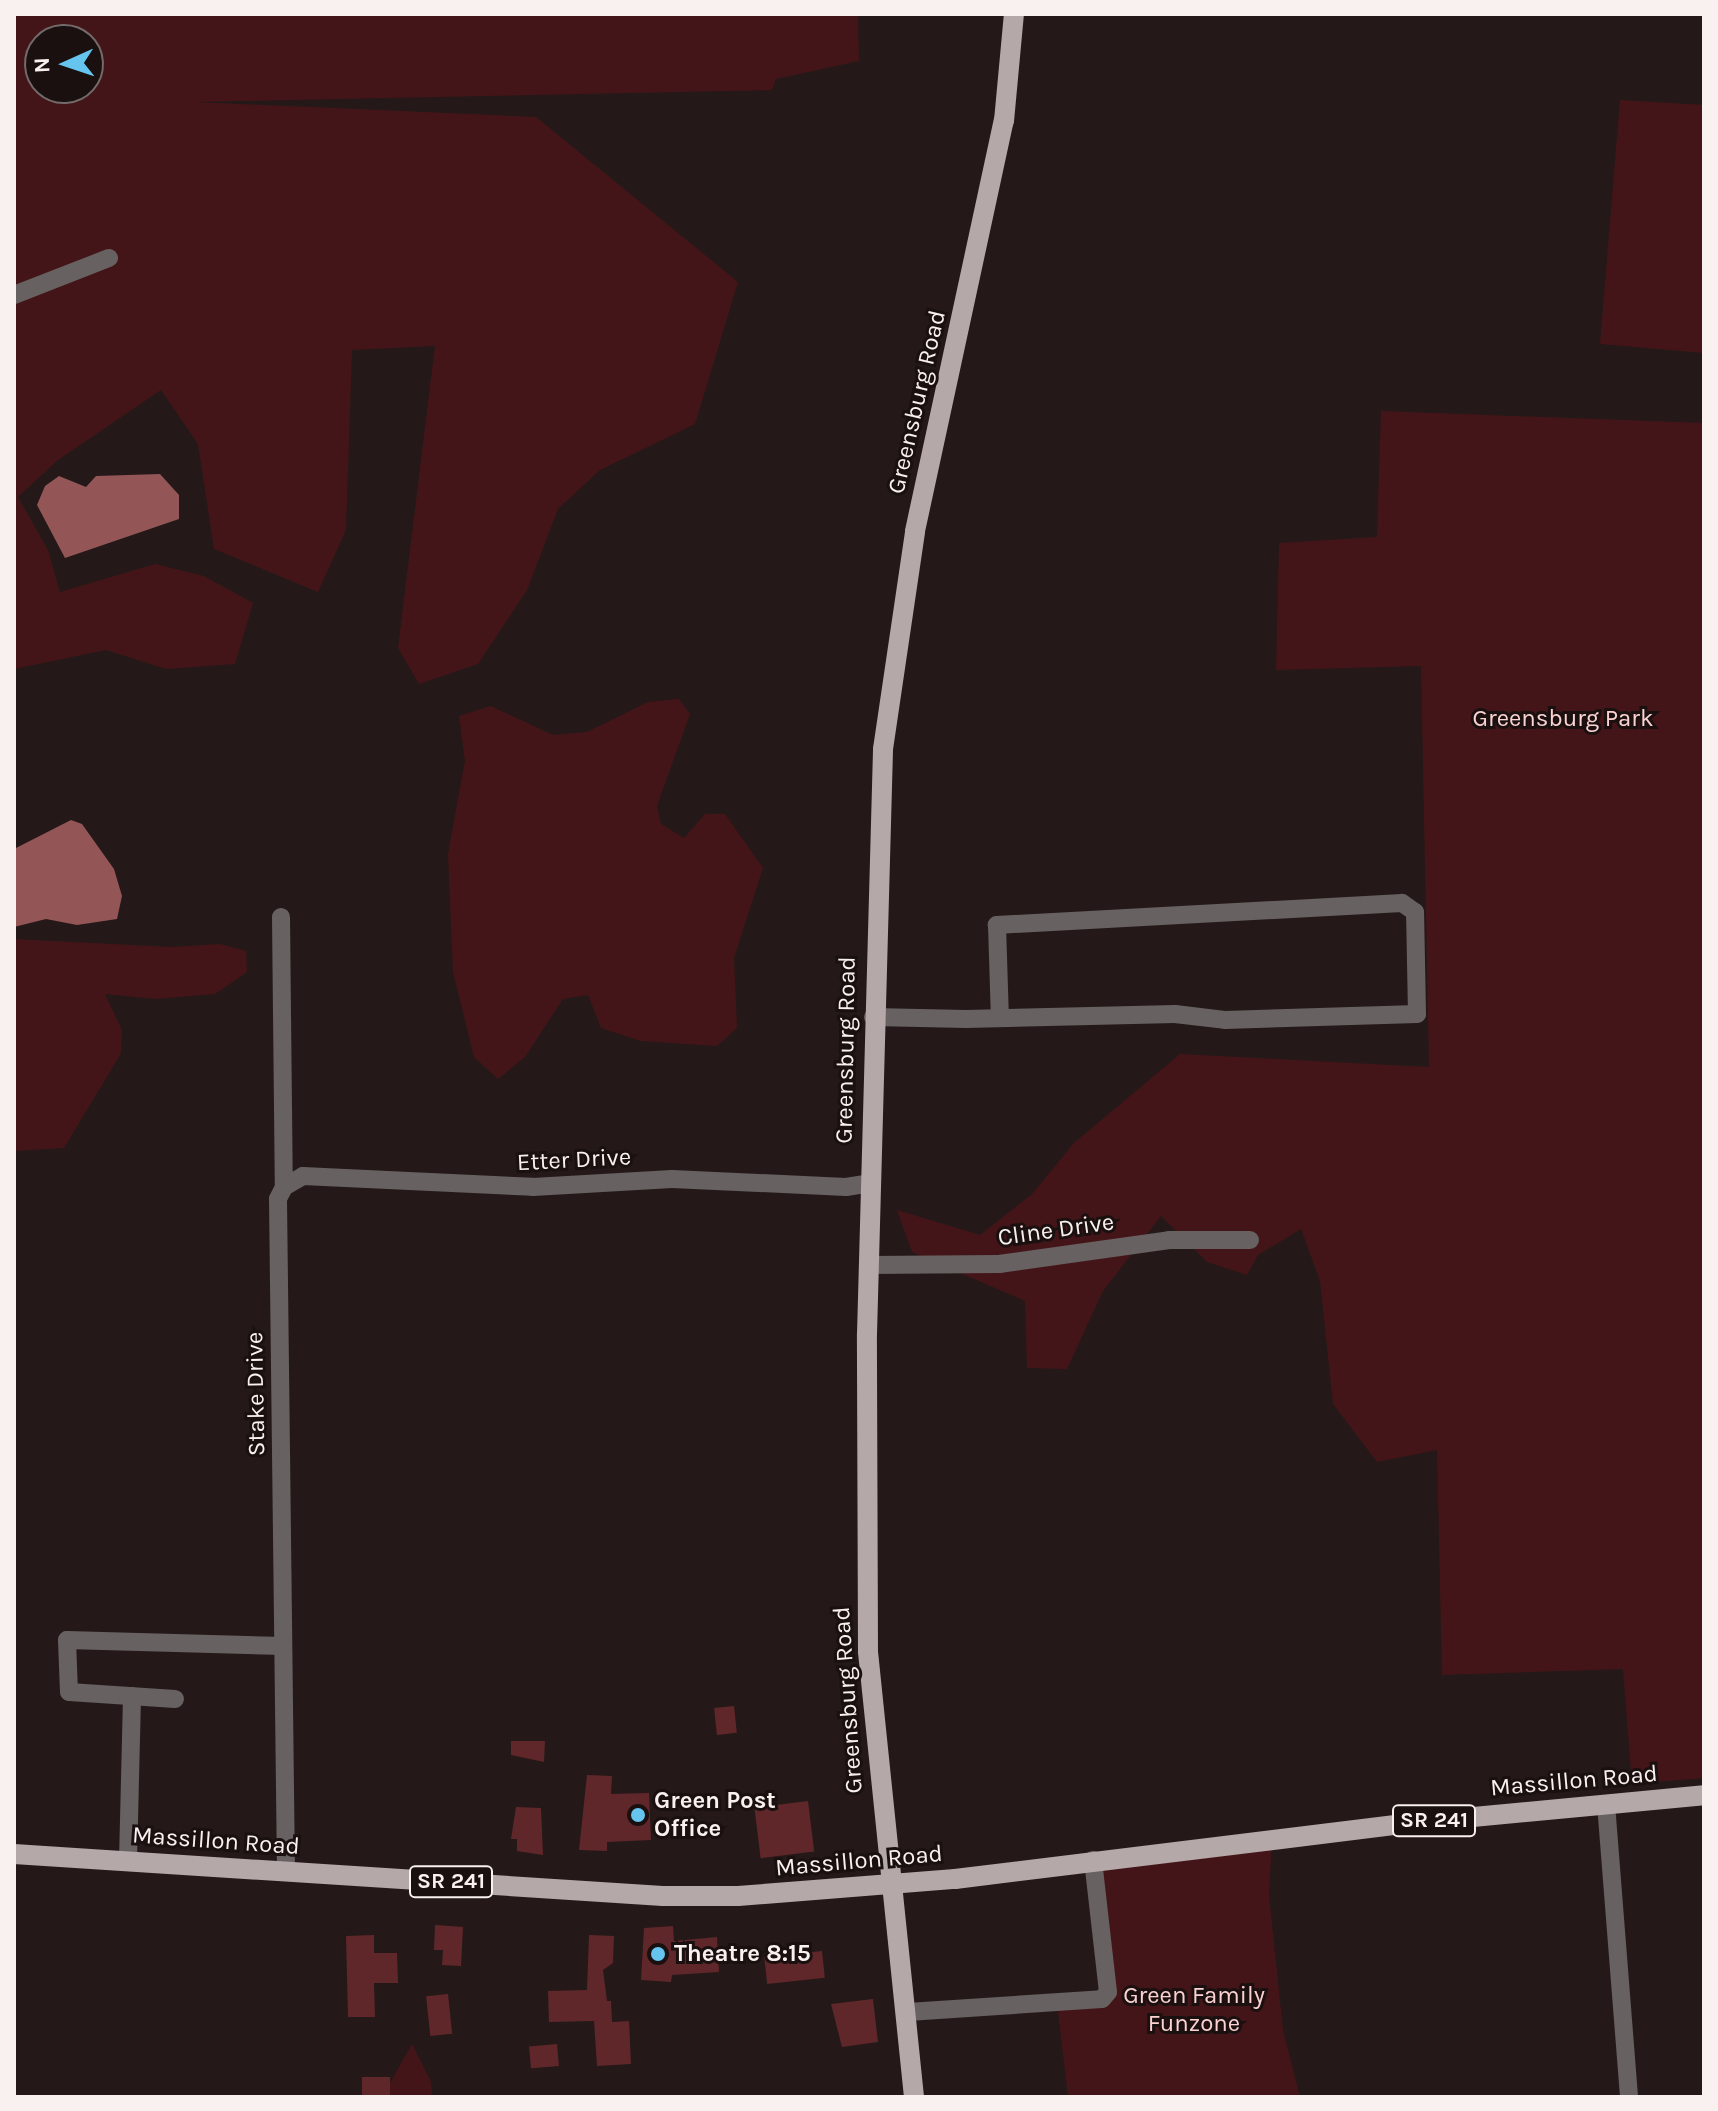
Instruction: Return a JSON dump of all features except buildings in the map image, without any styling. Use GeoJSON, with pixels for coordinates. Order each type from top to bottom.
{"type":"FeatureCollection","features":[{"type":"Feature","properties":{"kind":"main road","name":"Greensburg Road"},"geometry":{"type":"LineString","coordinates":[[914,2097],[908,2012],[889,1883],[868,1651],[868,1265],[883,749],[895,634],[1002,136],[1014,14]]}},
{"type":"Feature","properties":{"kind":"main road","name":"Massillon Road"},"geometry":{"type":"LineString","coordinates":[[14,1854],[663,1896],[790,1893],[1704,1795]]}},
{"type":"Feature","properties":{"kind":"street"},"geometry":{"type":"LineString","coordinates":[[14,295],[109,258]]}},
{"type":"Feature","properties":{"kind":"street"},"geometry":{"type":"LineString","coordinates":[[873,1017],[1000,1018],[1175,1014],[1225,1020],[1417,1014],[1415,912],[1402,903],[997,925],[1000,1018]]}},
{"type":"Feature","properties":{"kind":"street","name":"Stake Drive"},"geometry":{"type":"LineString","coordinates":[[281,917],[284,1187],[278,1199],[286,1872]]}},
{"type":"Feature","properties":{"kind":"street","name":"Etter Drive"},"geometry":{"type":"LineString","coordinates":[[284,1187],[303,1176],[533,1187],[672,1179],[846,1187],[870,1183]]}},
{"type":"Feature","properties":{"kind":"street","name":"Cline Drive"},"geometry":{"type":"LineString","coordinates":[[868,1265],[999,1264],[1156,1242],[1250,1240]]}},
{"type":"Feature","properties":{"kind":"street"},"geometry":{"type":"LineString","coordinates":[[175,1699],[69,1692],[67,1640],[283,1646]]}},
{"type":"Feature","properties":{"kind":"street"},"geometry":{"type":"LineString","coordinates":[[128,1861],[132,1696]]}},
{"type":"Feature","properties":{"kind":"street"},"geometry":{"type":"LineString","coordinates":[[1606,1804],[1629,2097]]}},
{"type":"Feature","properties":{"kind":"street"},"geometry":{"type":"LineString","coordinates":[[908,2012],[1102,1999],[1108,1992],[1093,1860]]}},
{"type":"Feature","properties":{"kind":"green space"},"geometry":{"type":"Polygon","coordinates":[[[14,14],[858,14],[859,61],[776,79],[772,90],[195,102],[536,117],[738,282],[695,424],[600,470],[558,509],[527,590],[478,664],[419,684],[398,648],[435,346],[352,350],[346,530],[318,592],[214,549],[198,444],[161,390],[58,460],[18,497],[48,550],[60,592],[155,564],[204,576],[253,603],[235,664],[166,669],[106,650],[14,669],[14,14]]]}},
{"type":"Feature","properties":{"kind":"green space"},"geometry":{"type":"Polygon","coordinates":[[[1620,100],[1704,105],[1704,353],[1600,344],[1620,100]]]}},
{"type":"Feature","properties":{"kind":"green space","name":"Greensburg Park"},"geometry":{"type":"Polygon","coordinates":[[[1381,411],[1704,423],[1704,1778],[1632,1784],[1623,1669],[1442,1675],[1437,1450],[1377,1462],[1333,1404],[1320,1281],[1301,1229],[1258,1255],[1247,1275],[1207,1262],[1161,1216],[1103,1291],[1067,1369],[1027,1368],[1025,1301],[912,1252],[897,1210],[980,1235],[1032,1194],[1074,1143],[1180,1054],[1429,1067],[1421,666],[1276,670],[1279,543],[1377,537],[1381,411]]]}},
{"type":"Feature","properties":{"kind":"green space"},"geometry":{"type":"Polygon","coordinates":[[[679,699],[690,714],[657,806],[661,824],[684,838],[705,814],[725,814],[763,868],[734,958],[737,1028],[717,1046],[641,1041],[601,1028],[588,995],[563,999],[525,1057],[498,1079],[474,1057],[453,972],[448,854],[465,761],[459,716],[491,706],[553,735],[587,732],[648,702],[679,699]]]}},
{"type":"Feature","properties":{"kind":"green space"},"geometry":{"type":"Polygon","coordinates":[[[14,939],[171,947],[220,944],[246,951],[247,972],[215,994],[155,999],[105,994],[122,1030],[121,1053],[64,1148],[14,1151],[14,939]]]}},
{"type":"Feature","properties":{"kind":"green space","name":"Green Family Funzone"},"geometry":{"type":"Polygon","coordinates":[[[1272,1839],[1269,1895],[1283,2030],[1300,2097],[1068,2097],[1057,2002],[1102,1999],[1093,1860],[1272,1839]]]}},
{"type":"Feature","properties":{"kind":"green space"},"geometry":{"type":"Polygon","coordinates":[[[412,2044],[431,2082],[432,2097],[382,2097],[412,2044]]]}},
{"type":"Feature","properties":{"kind":"shaded area"},"geometry":{"type":"Polygon","coordinates":[[[160,474],[179,495],[179,519],[65,558],[37,505],[45,486],[59,476],[86,487],[96,476],[160,474]]]}},
{"type":"Feature","properties":{"kind":"shaded area"},"geometry":{"type":"Polygon","coordinates":[[[71,820],[82,824],[114,869],[122,896],[117,919],[77,925],[46,919],[14,927],[14,849],[71,820]]]}},
{"type":"Feature","properties":{"kind":"place","name":"Green Post Office"},"geometry":{"type":"Point","coordinates":[638,1815]}},
{"type":"Feature","properties":{"kind":"place","name":"Theatre 8:15"},"geometry":{"type":"Point","coordinates":[658,1954]}}]}
